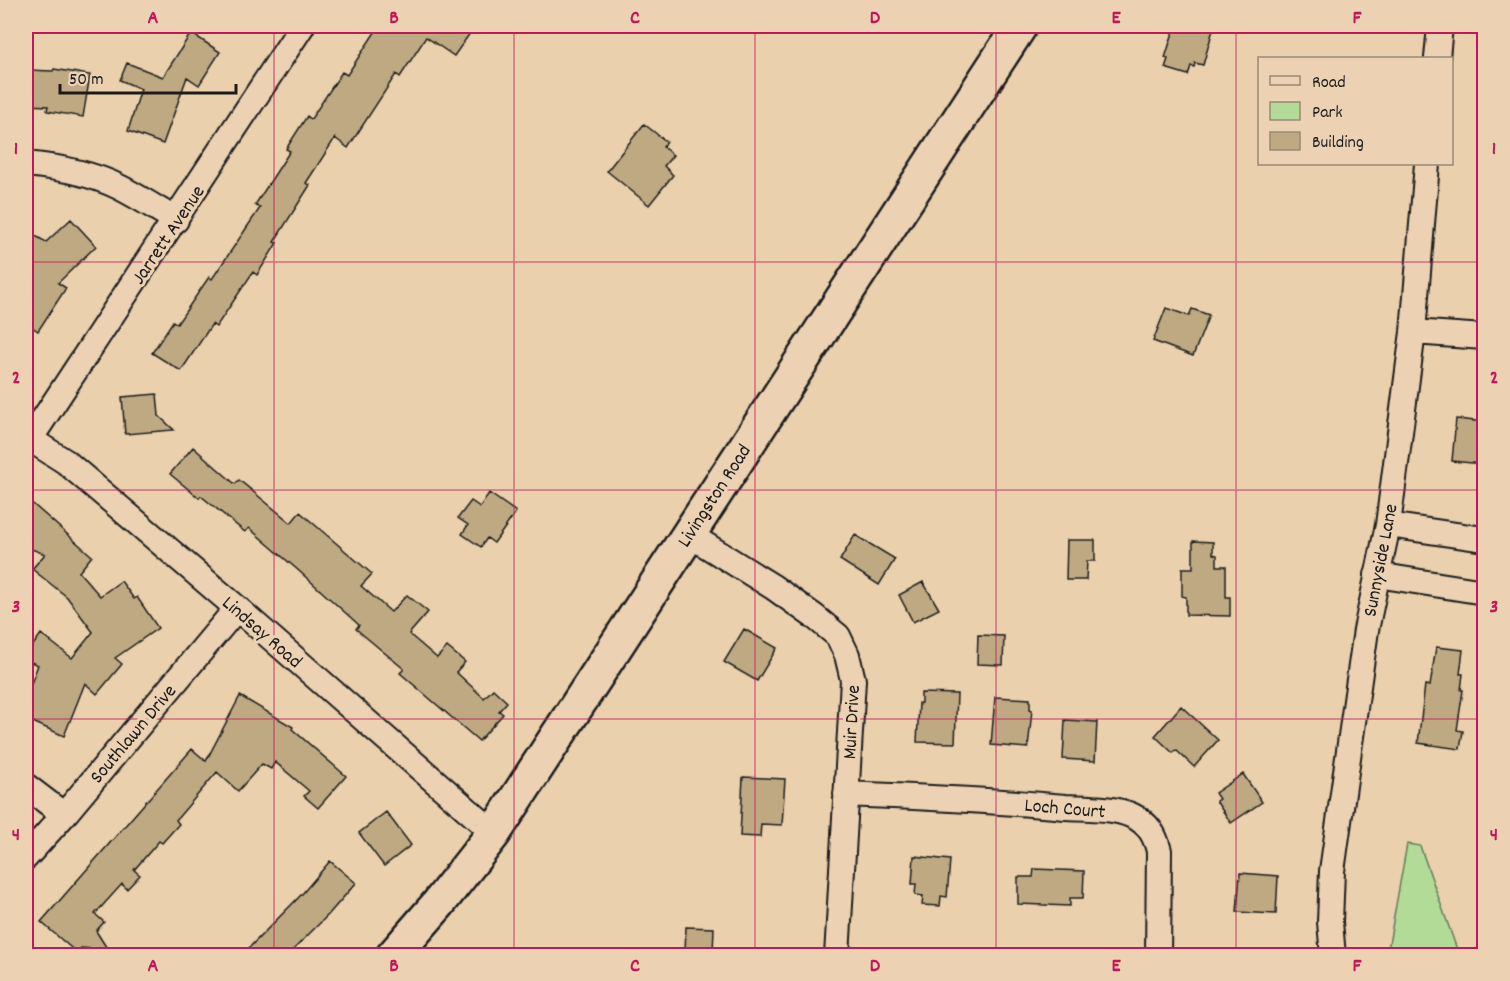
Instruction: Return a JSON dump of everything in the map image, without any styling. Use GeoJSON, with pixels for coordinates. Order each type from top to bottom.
{"type":"FeatureCollection","features":[{"type":"Feature","properties":{"kind":"main road","name":"Livingston Road"},"geometry":{"type":"LineString","coordinates":[[393,956],[439,903],[494,833],[1020,26]]}},
{"type":"Feature","properties":{"kind":"street","name":"Jarrett Avenue"},"geometry":{"type":"LineString","coordinates":[[27,441],[176,220],[302,26]]}},
{"type":"Feature","properties":{"kind":"street"},"geometry":{"type":"LineString","coordinates":[[1437,57],[1440,26]]}},
{"type":"Feature","properties":{"kind":"street"},"geometry":{"type":"LineString","coordinates":[[26,164],[61,168],[99,179],[118,187],[176,220]]}},
{"type":"Feature","properties":{"kind":"street","name":"Sunnyside Lane"},"geometry":{"type":"LineString","coordinates":[[1333,956],[1329,922],[1332,871],[1366,630],[1388,525],[1413,332],[1428,165]]}},
{"type":"Feature","properties":{"kind":"street"},"geometry":{"type":"LineString","coordinates":[[1413,332],[1485,337]]}},
{"type":"Feature","properties":{"kind":"street","name":"Lindsay Road"},"geometry":{"type":"LineString","coordinates":[[27,441],[54,453],[66,462],[494,833]]}},
{"type":"Feature","properties":{"kind":"street"},"geometry":{"type":"LineString","coordinates":[[1388,525],[1485,539]]}},
{"type":"Feature","properties":{"kind":"street","name":"Muir Drive"},"geometry":{"type":"LineString","coordinates":[[688,534],[773,587],[815,617],[838,636],[847,655],[853,680],[837,956]]}},
{"type":"Feature","properties":{"kind":"street"},"geometry":{"type":"LineString","coordinates":[[1377,575],[1485,592]]}},
{"type":"Feature","properties":{"kind":"street","name":"Southlawn Drive"},"geometry":{"type":"LineString","coordinates":[[26,857],[64,815],[237,608]]}},
{"type":"Feature","properties":{"kind":"street"},"geometry":{"type":"LineString","coordinates":[[26,786],[64,815]]}},
{"type":"Feature","properties":{"kind":"street","name":"Loch Court"},"geometry":{"type":"LineString","coordinates":[[846,794],[1109,810],[1133,816],[1149,827],[1159,851],[1158,956]]}},
{"type":"Feature","properties":{"kind":"green space"},"geometry":{"type":"Polygon","coordinates":[[[1407,844],[1420,846],[1459,955],[1387,955],[1407,844]]]}},
{"type":"Feature","properties":{"kind":"building"},"geometry":{"type":"Polygon","coordinates":[[[379,26],[475,26],[454,56],[426,37],[400,77],[396,74],[348,148],[335,138],[306,183],[310,185],[274,242],[277,243],[257,275],[253,272],[216,327],[212,324],[181,371],[152,353],[173,321],[177,324],[209,277],[212,279],[260,208],[255,205],[290,151],[286,149],[307,116],[311,119],[342,72],[347,75],[379,26]]]}},
{"type":"Feature","properties":{"kind":"building"},"geometry":{"type":"Polygon","coordinates":[[[1175,26],[1214,26],[1203,65],[1195,63],[1194,67],[1191,66],[1188,75],[1165,68],[1168,59],[1165,58],[1175,26]]]}},
{"type":"Feature","properties":{"kind":"building"},"geometry":{"type":"Polygon","coordinates":[[[191,33],[220,52],[199,85],[187,77],[163,144],[128,131],[141,89],[120,80],[127,63],[163,77],[191,33]]]}},
{"type":"Feature","properties":{"kind":"building"},"geometry":{"type":"Polygon","coordinates":[[[54,69],[90,75],[83,117],[47,111],[48,106],[26,105],[26,70],[53,71],[54,69]]]}},
{"type":"Feature","properties":{"kind":"building"},"geometry":{"type":"Polygon","coordinates":[[[644,124],[667,142],[663,147],[673,155],[664,166],[673,175],[649,205],[607,171],[644,124]]]}},
{"type":"Feature","properties":{"kind":"building"},"geometry":{"type":"Polygon","coordinates":[[[71,219],[96,246],[58,283],[66,288],[38,331],[26,323],[26,244],[32,234],[46,242],[71,219]]]}},
{"type":"Feature","properties":{"kind":"building"},"geometry":{"type":"Polygon","coordinates":[[[1166,308],[1189,316],[1192,309],[1209,315],[1193,356],[1153,341],[1166,308]]]}},
{"type":"Feature","properties":{"kind":"building"},"geometry":{"type":"Polygon","coordinates":[[[157,394],[159,416],[174,430],[125,434],[122,397],[157,394]]]}},
{"type":"Feature","properties":{"kind":"building"},"geometry":{"type":"Polygon","coordinates":[[[1456,419],[1485,422],[1482,464],[1452,461],[1456,419]]]}},
{"type":"Feature","properties":{"kind":"building"},"geometry":{"type":"Polygon","coordinates":[[[193,447],[235,484],[239,480],[291,523],[300,512],[372,574],[361,586],[391,612],[407,595],[428,612],[409,634],[437,658],[447,647],[465,662],[456,672],[484,698],[493,689],[507,702],[499,711],[503,714],[479,741],[400,673],[404,669],[356,629],[359,625],[299,571],[249,528],[245,532],[170,474],[193,447]]]}},
{"type":"Feature","properties":{"kind":"building"},"geometry":{"type":"Polygon","coordinates":[[[489,493],[516,512],[494,543],[487,538],[481,547],[462,534],[468,525],[458,518],[471,501],[480,507],[489,493]]]}},
{"type":"Feature","properties":{"kind":"building"},"geometry":{"type":"Polygon","coordinates":[[[26,498],[92,556],[79,572],[100,596],[121,581],[134,599],[137,597],[158,628],[115,658],[122,664],[97,694],[85,683],[64,736],[26,719],[26,697],[38,665],[26,660],[41,634],[72,658],[93,632],[67,597],[32,569],[45,554],[26,547],[26,498]]]}},
{"type":"Feature","properties":{"kind":"building"},"geometry":{"type":"Polygon","coordinates":[[[855,535],[895,559],[879,585],[840,560],[855,535]]]}},
{"type":"Feature","properties":{"kind":"building"},"geometry":{"type":"Polygon","coordinates":[[[1067,540],[1095,540],[1095,561],[1087,561],[1086,580],[1066,580],[1067,540]]]}},
{"type":"Feature","properties":{"kind":"building"},"geometry":{"type":"Polygon","coordinates":[[[1193,541],[1213,542],[1213,554],[1217,555],[1217,566],[1226,566],[1226,597],[1230,597],[1230,616],[1186,615],[1186,597],[1182,596],[1182,568],[1193,568],[1193,541]]]}},
{"type":"Feature","properties":{"kind":"building"},"geometry":{"type":"Polygon","coordinates":[[[923,582],[939,609],[913,622],[899,595],[923,582]]]}},
{"type":"Feature","properties":{"kind":"building"},"geometry":{"type":"Polygon","coordinates":[[[744,629],[777,648],[757,681],[724,662],[744,629]]]}},
{"type":"Feature","properties":{"kind":"building"},"geometry":{"type":"Polygon","coordinates":[[[978,635],[1004,636],[1003,665],[977,664],[978,635]]]}},
{"type":"Feature","properties":{"kind":"building"},"geometry":{"type":"Polygon","coordinates":[[[1436,647],[1463,650],[1460,674],[1463,674],[1461,690],[1463,690],[1457,730],[1463,731],[1460,749],[1418,743],[1425,685],[1430,686],[1436,647]]]}},
{"type":"Feature","properties":{"kind":"building"},"geometry":{"type":"Polygon","coordinates":[[[921,693],[957,694],[955,743],[917,742],[921,693]]]}},
{"type":"Feature","properties":{"kind":"building"},"geometry":{"type":"Polygon","coordinates":[[[240,696],[293,727],[292,729],[346,776],[318,808],[304,796],[309,791],[275,762],[271,769],[262,764],[238,791],[217,772],[176,820],[179,824],[162,843],[159,841],[134,870],[140,875],[127,889],[122,884],[95,914],[104,922],[96,931],[108,950],[81,948],[77,953],[41,922],[192,749],[206,761],[240,696]]]}},
{"type":"Feature","properties":{"kind":"building"},"geometry":{"type":"Polygon","coordinates":[[[995,697],[1030,699],[1032,710],[1028,748],[991,745],[995,697]]]}},
{"type":"Feature","properties":{"kind":"building"},"geometry":{"type":"Polygon","coordinates":[[[1181,706],[1218,740],[1194,767],[1176,750],[1173,753],[1155,736],[1181,706]]]}},
{"type":"Feature","properties":{"kind":"building"},"geometry":{"type":"Polygon","coordinates":[[[1065,720],[1097,722],[1095,761],[1063,759],[1065,720]]]}},
{"type":"Feature","properties":{"kind":"building"},"geometry":{"type":"Polygon","coordinates":[[[1243,774],[1262,802],[1231,823],[1216,801],[1219,799],[1215,793],[1243,774]]]}},
{"type":"Feature","properties":{"kind":"building"},"geometry":{"type":"Polygon","coordinates":[[[743,777],[785,779],[782,825],[761,824],[760,837],[740,836],[743,777]]]}},
{"type":"Feature","properties":{"kind":"building"},"geometry":{"type":"Polygon","coordinates":[[[386,812],[411,845],[384,866],[359,833],[386,812]]]}},
{"type":"Feature","properties":{"kind":"building"},"geometry":{"type":"Polygon","coordinates":[[[914,856],[950,860],[947,897],[941,896],[940,906],[922,905],[923,896],[915,895],[916,884],[912,884],[914,856]]]}},
{"type":"Feature","properties":{"kind":"building"},"geometry":{"type":"Polygon","coordinates":[[[330,861],[356,883],[328,915],[287,956],[241,956],[302,894],[330,861]]]}},
{"type":"Feature","properties":{"kind":"building"},"geometry":{"type":"Polygon","coordinates":[[[1034,869],[1084,871],[1083,898],[1070,898],[1070,906],[1018,904],[1018,877],[1033,877],[1034,869]]]}},
{"type":"Feature","properties":{"kind":"building"},"geometry":{"type":"Polygon","coordinates":[[[1240,873],[1278,876],[1276,914],[1237,912],[1240,873]]]}},
{"type":"Feature","properties":{"kind":"building"},"geometry":{"type":"Polygon","coordinates":[[[686,927],[714,928],[713,952],[685,951],[686,927]]]}}]}
